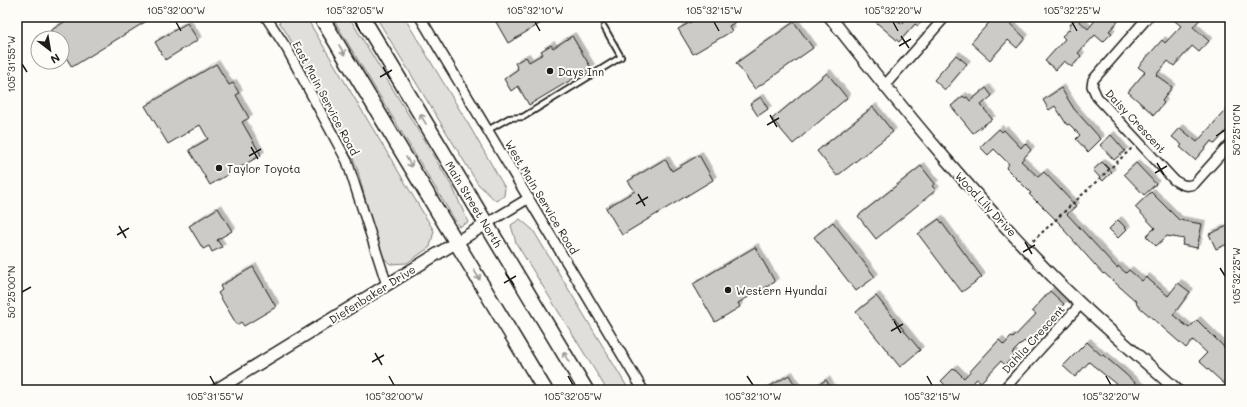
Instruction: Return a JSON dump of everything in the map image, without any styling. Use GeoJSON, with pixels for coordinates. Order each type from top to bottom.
{"type":"FeatureCollection","features":[{"type":"Feature","properties":{"kind":"main road"},"geometry":{"type":"LineString","coordinates":[[322,17],[545,390]]}},
{"type":"Feature","properties":{"kind":"main road","name":"Main Street North"},"geometry":{"type":"LineString","coordinates":[[362,17],[586,390]]}},
{"type":"Feature","properties":{"kind":"street","name":"East Main Service Road"},"geometry":{"type":"LineString","coordinates":[[266,17],[287,50],[348,161],[387,285]]}},
{"type":"Feature","properties":{"kind":"street","name":"West Main Service Road"},"geometry":{"type":"LineString","coordinates":[[420,17],[644,390]]}},
{"type":"Feature","properties":{"kind":"street","name":"Wood Lily Drive"},"geometry":{"type":"LineString","coordinates":[[830,17],[958,174],[1026,248],[1081,304],[1177,390]]}},
{"type":"Feature","properties":{"kind":"street"},"geometry":{"type":"LineString","coordinates":[[885,85],[945,17]]}},
{"type":"Feature","properties":{"kind":"street","name":"Daisy Crescent"},"geometry":{"type":"LineString","coordinates":[[1148,17],[1093,80],[1092,86],[1097,97],[1174,180],[1181,185],[1188,186],[1194,184],[1230,144]]}},
{"type":"Feature","properties":{"kind":"street","name":"Diefenbaker Drive"},"geometry":{"type":"LineString","coordinates":[[216,390],[529,198]]}},
{"type":"Feature","properties":{"kind":"street","name":"Dahlia Crescent"},"geometry":{"type":"LineString","coordinates":[[1003,390],[1081,304]]}},
{"type":"Feature","properties":{"kind":"lane"},"geometry":{"type":"LineString","coordinates":[[488,130],[509,118],[523,117],[621,57],[604,27]]}},
{"type":"Feature","properties":{"kind":"path"},"geometry":{"type":"LineString","coordinates":[[1026,248],[1139,141]]}},
{"type":"Feature","properties":{"kind":"shaded area"},"geometry":{"type":"Polygon","coordinates":[[[276,17],[306,17],[434,231],[430,247],[407,263],[390,264],[380,254],[357,168],[335,117],[276,17]]]}},
{"type":"Feature","properties":{"kind":"shaded area"},"geometry":{"type":"Polygon","coordinates":[[[332,17],[349,17],[453,188],[468,222],[459,227],[332,17]]]}},
{"type":"Feature","properties":{"kind":"shaded area"},"geometry":{"type":"Polygon","coordinates":[[[376,17],[404,17],[505,188],[504,196],[496,201],[478,184],[376,17]]]}},
{"type":"Feature","properties":{"kind":"shaded area"},"geometry":{"type":"Polygon","coordinates":[[[520,219],[533,230],[629,390],[607,390],[516,243],[511,225],[520,219]]]}},
{"type":"Feature","properties":{"kind":"building"},"geometry":{"type":"Polygon","coordinates":[[[72,17],[153,17],[72,67],[70,64],[70,30],[52,30],[72,17]]]}},
{"type":"Feature","properties":{"kind":"building"},"geometry":{"type":"Polygon","coordinates":[[[505,17],[551,17],[508,43],[496,22],[505,17]]]}},
{"type":"Feature","properties":{"kind":"building"},"geometry":{"type":"Polygon","coordinates":[[[700,17],[744,17],[729,26],[732,31],[693,54],[678,29],[700,17]]]}},
{"type":"Feature","properties":{"kind":"building"},"geometry":{"type":"Polygon","coordinates":[[[870,17],[893,17],[902,24],[907,18],[906,17],[925,17],[918,26],[915,24],[899,42],[870,17]]]}},
{"type":"Feature","properties":{"kind":"building"},"geometry":{"type":"Polygon","coordinates":[[[994,17],[1010,17],[1007,21],[1025,38],[1017,48],[1008,40],[990,60],[971,43],[994,17]]]}},
{"type":"Feature","properties":{"kind":"building"},"geometry":{"type":"Polygon","coordinates":[[[1098,17],[1122,17],[1109,31],[1112,33],[1103,42],[1095,35],[1078,53],[1081,56],[1072,67],[1064,61],[1056,70],[1045,61],[1065,39],[1062,36],[1071,28],[1069,26],[1076,18],[1088,29],[1098,17]]]}},
{"type":"Feature","properties":{"kind":"building"},"geometry":{"type":"Polygon","coordinates":[[[1170,17],[1202,17],[1193,27],[1209,41],[1199,52],[1192,46],[1174,66],[1168,61],[1156,75],[1172,87],[1162,101],[1164,103],[1154,115],[1128,92],[1145,72],[1138,67],[1162,40],[1165,43],[1181,26],[1170,17]]]}},
{"type":"Feature","properties":{"kind":"building"},"geometry":{"type":"Polygon","coordinates":[[[794,22],[813,48],[755,89],[736,63],[794,22]]]}},
{"type":"Feature","properties":{"kind":"building"},"geometry":{"type":"Polygon","coordinates":[[[187,23],[198,40],[165,60],[155,42],[187,23]]]}},
{"type":"Feature","properties":{"kind":"building","name":"Days Inn"},"geometry":{"type":"Polygon","coordinates":[[[572,36],[591,68],[529,105],[518,86],[511,91],[504,79],[518,69],[515,63],[526,57],[529,62],[543,54],[541,51],[551,45],[553,48],[572,36]]]}},
{"type":"Feature","properties":{"kind":"building"},"geometry":{"type":"Polygon","coordinates":[[[956,55],[967,64],[945,90],[934,80],[956,55]]]}},
{"type":"Feature","properties":{"kind":"building"},"geometry":{"type":"Polygon","coordinates":[[[216,64],[229,85],[233,83],[239,93],[236,95],[249,118],[242,122],[261,155],[210,185],[189,150],[208,139],[200,125],[168,144],[145,106],[216,64]]]}},
{"type":"Feature","properties":{"kind":"building"},"geometry":{"type":"Polygon","coordinates":[[[827,73],[847,98],[793,144],[772,119],[827,73]]]}},
{"type":"Feature","properties":{"kind":"building"},"geometry":{"type":"Polygon","coordinates":[[[986,88],[992,96],[981,105],[992,119],[973,133],[951,106],[963,96],[965,98],[967,97],[970,101],[986,88]]]}},
{"type":"Feature","properties":{"kind":"building"},"geometry":{"type":"Polygon","coordinates":[[[1061,88],[1074,109],[1101,139],[1088,152],[1076,139],[1080,135],[1069,124],[1067,125],[1055,106],[1049,110],[1043,100],[1061,88]]]}},
{"type":"Feature","properties":{"kind":"building"},"geometry":{"type":"Polygon","coordinates":[[[761,97],[768,109],[758,116],[750,104],[761,97]]]}},
{"type":"Feature","properties":{"kind":"building"},"geometry":{"type":"Polygon","coordinates":[[[1230,105],[1230,126],[1215,144],[1211,141],[1195,160],[1180,147],[1182,145],[1172,137],[1180,128],[1197,142],[1230,105]]]}},
{"type":"Feature","properties":{"kind":"building"},"geometry":{"type":"Polygon","coordinates":[[[873,107],[893,132],[837,176],[817,151],[873,107]]]}},
{"type":"Feature","properties":{"kind":"building"},"geometry":{"type":"Polygon","coordinates":[[[999,129],[1002,132],[1004,130],[1021,148],[1025,143],[1031,150],[1021,161],[1038,177],[1044,172],[1076,206],[1067,214],[1117,268],[1118,266],[1126,273],[1129,270],[1142,281],[1146,277],[1168,296],[1178,283],[1190,292],[1173,315],[1189,328],[1197,320],[1230,353],[1224,360],[1230,365],[1230,389],[1199,361],[1207,353],[1193,340],[1186,348],[1136,304],[1137,302],[1104,273],[1103,274],[1064,230],[1065,229],[1029,194],[1031,193],[1006,168],[1009,164],[994,149],[988,155],[980,147],[999,129]]]}},
{"type":"Feature","properties":{"kind":"building"},"geometry":{"type":"Polygon","coordinates":[[[1111,135],[1125,151],[1114,160],[1100,145],[1111,135]]]}},
{"type":"Feature","properties":{"kind":"building"},"geometry":{"type":"Polygon","coordinates":[[[699,155],[713,180],[622,235],[606,208],[635,191],[628,181],[665,159],[672,171],[699,155]]]}},
{"type":"Feature","properties":{"kind":"building"},"geometry":{"type":"Polygon","coordinates":[[[1102,162],[1112,172],[1103,181],[1093,170],[1102,162]]]}},
{"type":"Feature","properties":{"kind":"building"},"geometry":{"type":"Polygon","coordinates":[[[1136,163],[1156,184],[1144,195],[1124,174],[1136,163]]]}},
{"type":"Feature","properties":{"kind":"building"},"geometry":{"type":"Polygon","coordinates":[[[921,166],[935,184],[932,186],[936,190],[876,239],[858,216],[921,166]]]}},
{"type":"Feature","properties":{"kind":"building"},"geometry":{"type":"Polygon","coordinates":[[[1151,192],[1179,220],[1202,224],[1197,248],[1182,245],[1184,239],[1167,236],[1156,246],[1146,236],[1155,228],[1135,207],[1151,192]]]}},
{"type":"Feature","properties":{"kind":"building"},"geometry":{"type":"Polygon","coordinates":[[[218,208],[232,231],[217,240],[222,247],[212,252],[209,246],[203,249],[189,226],[218,208]]]}},
{"type":"Feature","properties":{"kind":"building"},"geometry":{"type":"Polygon","coordinates":[[[939,219],[982,277],[962,292],[918,234],[939,219]]]}},
{"type":"Feature","properties":{"kind":"building"},"geometry":{"type":"Polygon","coordinates":[[[1118,220],[1127,229],[1118,238],[1109,229],[1118,220]]]}},
{"type":"Feature","properties":{"kind":"building"},"geometry":{"type":"Polygon","coordinates":[[[833,222],[875,277],[856,291],[814,237],[833,222]]]}},
{"type":"Feature","properties":{"kind":"building"},"geometry":{"type":"Polygon","coordinates":[[[1230,225],[1230,243],[1216,249],[1209,234],[1230,225]]]}},
{"type":"Feature","properties":{"kind":"building","name":"Western Hyundai"},"geometry":{"type":"Polygon","coordinates":[[[755,247],[775,282],[738,303],[740,307],[715,322],[693,284],[755,247]]]}},
{"type":"Feature","properties":{"kind":"building"},"geometry":{"type":"Polygon","coordinates":[[[253,267],[276,307],[244,326],[241,322],[237,325],[218,293],[222,290],[220,286],[253,267]]]}},
{"type":"Feature","properties":{"kind":"building"},"geometry":{"type":"Polygon","coordinates":[[[1050,291],[1064,304],[1043,326],[1044,327],[1028,345],[1024,341],[1012,353],[1015,355],[1005,365],[1001,361],[981,382],[977,379],[965,390],[950,390],[941,381],[954,368],[964,378],[999,340],[1004,345],[1011,337],[1013,338],[1036,314],[1032,311],[1050,291]]]}},
{"type":"Feature","properties":{"kind":"building"},"geometry":{"type":"Polygon","coordinates":[[[876,296],[920,350],[900,367],[856,312],[876,296]]]}},
{"type":"Feature","properties":{"kind":"building"},"geometry":{"type":"Polygon","coordinates":[[[1087,342],[1143,390],[1113,390],[1117,385],[1089,362],[1075,377],[1063,366],[1087,342]]]}},
{"type":"Feature","properties":{"kind":"building"},"geometry":{"type":"Polygon","coordinates":[[[789,375],[798,390],[764,390],[789,375]]]}},
{"type":"Feature","properties":{"kind":"building"},"geometry":{"type":"Polygon","coordinates":[[[826,380],[832,390],[810,390],[826,380]]]}},
{"type":"Feature","properties":{"kind":"place","name":"Days Inn"},"geometry":{"type":"Point","coordinates":[550,71]}},
{"type":"Feature","properties":{"kind":"place","name":"Taylor Toyota"},"geometry":{"type":"Point","coordinates":[219,168]}},
{"type":"Feature","properties":{"kind":"place","name":"Western Hyundai"},"geometry":{"type":"Point","coordinates":[728,290]}}]}
